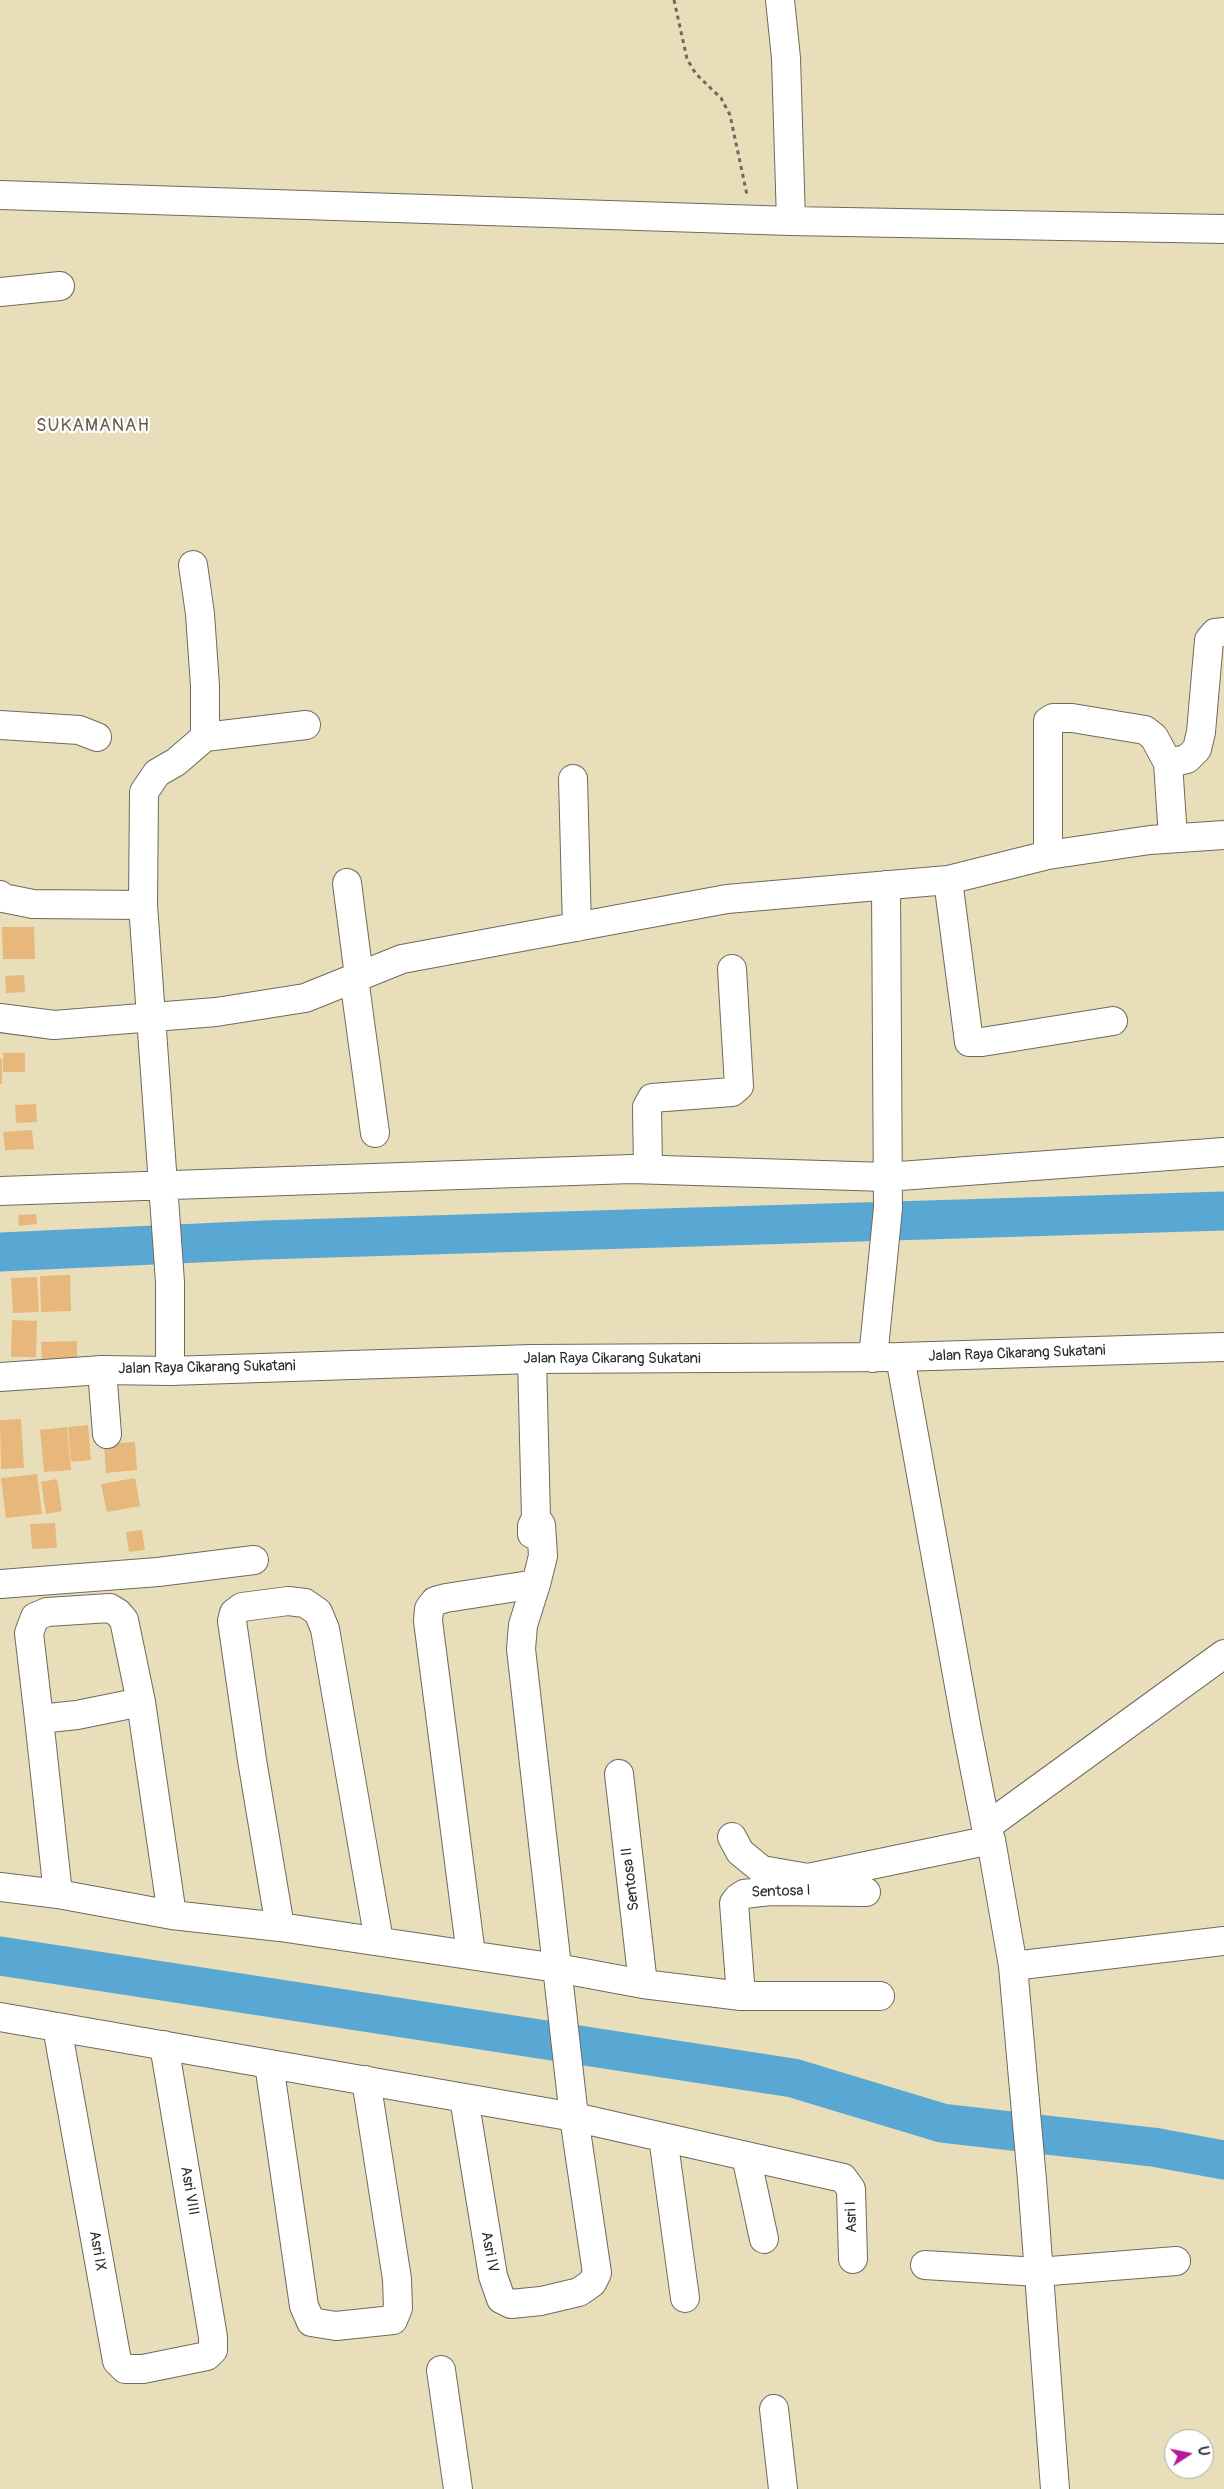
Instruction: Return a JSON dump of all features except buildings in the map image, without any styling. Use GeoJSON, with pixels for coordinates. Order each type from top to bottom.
{"type":"FeatureCollection","features":[{"type":"Feature","properties":{"kind":"street"},"geometry":{"type":"LineString","coordinates":[[780,0],[786,58],[791,221]]}},
{"type":"Feature","properties":{"kind":"street"},"geometry":{"type":"LineString","coordinates":[[786,58],[796,0]]}},
{"type":"Feature","properties":{"kind":"street"},"geometry":{"type":"LineString","coordinates":[[0,194],[752,220],[1224,228]]}},
{"type":"Feature","properties":{"kind":"street"},"geometry":{"type":"LineString","coordinates":[[0,292],[60,286]]}},
{"type":"Feature","properties":{"kind":"street"},"geometry":{"type":"LineString","coordinates":[[193,565],[203,659],[205,738]]}},
{"type":"Feature","properties":{"kind":"street"},"geometry":{"type":"LineString","coordinates":[[1168,763],[1187,760],[1197,749],[1201,732],[1209,640],[1215,633],[1224,632]]}},
{"type":"Feature","properties":{"kind":"street"},"geometry":{"type":"LineString","coordinates":[[1048,855],[1048,721],[1053,718],[1072,718],[1145,730],[1154,737],[1168,763],[1173,838]]}},
{"type":"Feature","properties":{"kind":"street"},"geometry":{"type":"LineString","coordinates":[[0,725],[79,730],[97,737]]}},
{"type":"Feature","properties":{"kind":"street"},"geometry":{"type":"LineString","coordinates":[[170,1371],[170,1282],[143,905],[144,792],[158,774],[205,738],[306,726]]}},
{"type":"Feature","properties":{"kind":"street"},"geometry":{"type":"LineString","coordinates":[[573,779],[577,927]]}},
{"type":"Feature","properties":{"kind":"street"},"geometry":{"type":"LineString","coordinates":[[0,1018],[54,1025],[152,1019],[216,1012],[305,998],[402,959],[727,899],[948,880],[1048,855],[1150,840],[1224,835]]}},
{"type":"Feature","properties":{"kind":"street"},"geometry":{"type":"LineString","coordinates":[[948,880],[969,1042],[982,1042],[1113,1021]]}},
{"type":"Feature","properties":{"kind":"street"},"geometry":{"type":"LineString","coordinates":[[347,883],[356,977],[375,1133]]}},
{"type":"Feature","properties":{"kind":"street"},"geometry":{"type":"LineString","coordinates":[[873,1358],[888,1208],[886,1177],[886,885]]}},
{"type":"Feature","properties":{"kind":"street"},"geometry":{"type":"LineString","coordinates":[[0,895],[3,898],[33,904],[143,905]]}},
{"type":"Feature","properties":{"kind":"street"},"geometry":{"type":"LineString","coordinates":[[648,1169],[647,1107],[652,1098],[732,1092],[740,1086],[732,969]]}},
{"type":"Feature","properties":{"kind":"street"},"geometry":{"type":"LineString","coordinates":[[0,1191],[648,1169],[886,1177],[1224,1152]]}},
{"type":"Feature","properties":{"kind":"street","name":"Jalan Raya Cikarang Sukatani"},"geometry":{"type":"LineString","coordinates":[[0,1377],[102,1370],[170,1371],[532,1360],[873,1358],[1224,1347]]}},
{"type":"Feature","properties":{"kind":"street"},"geometry":{"type":"LineString","coordinates":[[900,1357],[1013,1966],[1032,2180],[1055,2489]]}},
{"type":"Feature","properties":{"kind":"street"},"geometry":{"type":"LineString","coordinates":[[532,1360],[536,1518],[541,1525],[543,1541],[542,1556],[522,1625],[521,1649],[574,2118]]}},
{"type":"Feature","properties":{"kind":"street"},"geometry":{"type":"LineString","coordinates":[[102,1370],[107,1434]]}},
{"type":"Feature","properties":{"kind":"street"},"geometry":{"type":"LineString","coordinates":[[0,1584],[158,1572],[254,1560]]}},
{"type":"Feature","properties":{"kind":"street"},"geometry":{"type":"LineString","coordinates":[[471,1955],[428,1621],[429,1609],[435,1601],[537,1576]]}},
{"type":"Feature","properties":{"kind":"street"},"geometry":{"type":"LineString","coordinates":[[280,1927],[252,1760],[232,1621],[234,1612],[242,1607],[288,1601],[305,1603],[318,1612],[324,1629],[379,1941]]}},
{"type":"Feature","properties":{"kind":"street"},"geometry":{"type":"LineString","coordinates":[[58,1894],[29,1633],[35,1617],[48,1612],[110,1608],[124,1620],[141,1702],[172,1915]]}},
{"type":"Feature","properties":{"kind":"street"},"geometry":{"type":"LineString","coordinates":[[732,1837],[740,1852],[762,1870],[808,1878],[989,1834],[1224,1654]]}},
{"type":"Feature","properties":{"kind":"street"},"geometry":{"type":"LineString","coordinates":[[39,1720],[77,1715],[141,1702]]}},
{"type":"Feature","properties":{"kind":"street","name":"Sentosa II"},"geometry":{"type":"LineString","coordinates":[[619,1774],[643,1984]]}},
{"type":"Feature","properties":{"kind":"street"},"geometry":{"type":"LineString","coordinates":[[0,1887],[58,1894],[172,1915],[280,1927],[379,1941],[557,1968],[643,1984],[741,1996],[880,1996]]}},
{"type":"Feature","properties":{"kind":"street","name":"Sentosa I"},"geometry":{"type":"LineString","coordinates":[[741,1996],[734,1903],[738,1898],[744,1894],[770,1890],[866,1892]]}},
{"type":"Feature","properties":{"kind":"street"},"geometry":{"type":"LineString","coordinates":[[1013,1966],[1224,1941]]}},
{"type":"Feature","properties":{"kind":"street"},"geometry":{"type":"LineString","coordinates":[[0,2017],[574,2118],[746,2156],[764,2238]]}},
{"type":"Feature","properties":{"kind":"street","name":"Asri IX"},"geometry":{"type":"LineString","coordinates":[[57,2027],[117,2361],[125,2369],[143,2370],[207,2356],[213,2350],[214,2337]]}},
{"type":"Feature","properties":{"kind":"street","name":"Asri VIII"},"geometry":{"type":"LineString","coordinates":[[164,2045],[214,2337]]}},
{"type":"Feature","properties":{"kind":"street"},"geometry":{"type":"LineString","coordinates":[[269,2064],[304,2306],[311,2322],[336,2326],[392,2320],[398,2308],[398,2279],[366,2080]]}},
{"type":"Feature","properties":{"kind":"street","name":"Asri IV"},"geometry":{"type":"LineString","coordinates":[[464,2098],[493,2276],[502,2299],[511,2304],[541,2301],[579,2292],[592,2283],[596,2272],[574,2118]]}},
{"type":"Feature","properties":{"kind":"street"},"geometry":{"type":"LineString","coordinates":[[663,2137],[686,2298]]}},
{"type":"Feature","properties":{"kind":"street","name":"Asri I"},"geometry":{"type":"LineString","coordinates":[[746,2156],[844,2178],[851,2190],[854,2259]]}},
{"type":"Feature","properties":{"kind":"street"},"geometry":{"type":"LineString","coordinates":[[925,2265],[1038,2272],[1176,2261]]}},
{"type":"Feature","properties":{"kind":"street"},"geometry":{"type":"LineString","coordinates":[[441,2370],[458,2489]]}},
{"type":"Feature","properties":{"kind":"street"},"geometry":{"type":"LineString","coordinates":[[774,2409],[783,2489]]}},
{"type":"Feature","properties":{"kind":"path"},"geometry":{"type":"LineString","coordinates":[[674,0],[687,58],[696,74],[721,98],[730,115],[752,220]]}},
{"type":"Feature","properties":{"kind":"waterway"},"geometry":{"type":"LineString","coordinates":[[0,1252],[264,1240],[1224,1211]]}},
{"type":"Feature","properties":{"kind":"waterway"},"geometry":{"type":"LineString","coordinates":[[0,1956],[793,2078],[942,2123],[1153,2147],[1224,2160]]}},
{"type":"Feature","properties":{"kind":"district","name":"SUKAMANAH"},"geometry":{"type":"Point","coordinates":[93,426]}}]}
